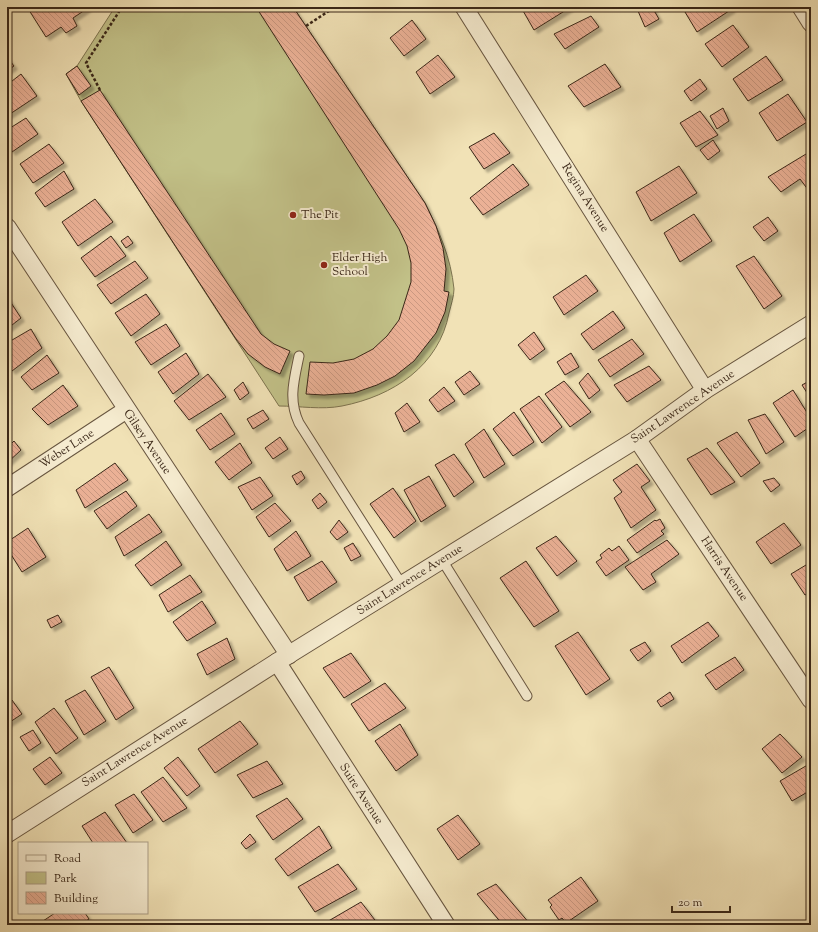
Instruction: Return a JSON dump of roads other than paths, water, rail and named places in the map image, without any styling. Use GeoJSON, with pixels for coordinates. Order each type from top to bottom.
{"type":"FeatureCollection","features":[{"type":"Feature","properties":{"kind":"street","name":"Regina Avenue"},"geometry":{"type":"LineString","coordinates":[[464,7],[705,390]]}},
{"type":"Feature","properties":{"kind":"street"},"geometry":{"type":"LineString","coordinates":[[800,7],[811,23]]}},
{"type":"Feature","properties":{"kind":"street","name":"Gilsey Avenue"},"geometry":{"type":"LineString","coordinates":[[7,227],[126,410],[283,659]]}},
{"type":"Feature","properties":{"kind":"street","name":"Saint Lawrence Avenue"},"geometry":{"type":"LineString","coordinates":[[7,834],[283,659],[637,439],[705,390],[811,324]]}},
{"type":"Feature","properties":{"kind":"street","name":"Weber Lane"},"geometry":{"type":"LineString","coordinates":[[7,488],[126,410]]}},
{"type":"Feature","properties":{"kind":"street","name":"Harris Avenue"},"geometry":{"type":"LineString","coordinates":[[637,439],[811,700]]}},
{"type":"Feature","properties":{"kind":"street","name":"Suire Avenue"},"geometry":{"type":"LineString","coordinates":[[283,659],[446,925]]}},
{"type":"Feature","properties":{"kind":"lane"},"geometry":{"type":"LineString","coordinates":[[299,356],[292,392],[293,412],[402,585]]}},
{"type":"Feature","properties":{"kind":"lane"},"geometry":{"type":"LineString","coordinates":[[442,560],[527,696]]}},
{"type":"Feature","properties":{"kind":"place","name":"The Pit"},"geometry":{"type":"Point","coordinates":[293,215]}},
{"type":"Feature","properties":{"kind":"place","name":"Elder High School"},"geometry":{"type":"Point","coordinates":[324,265]}}]}
